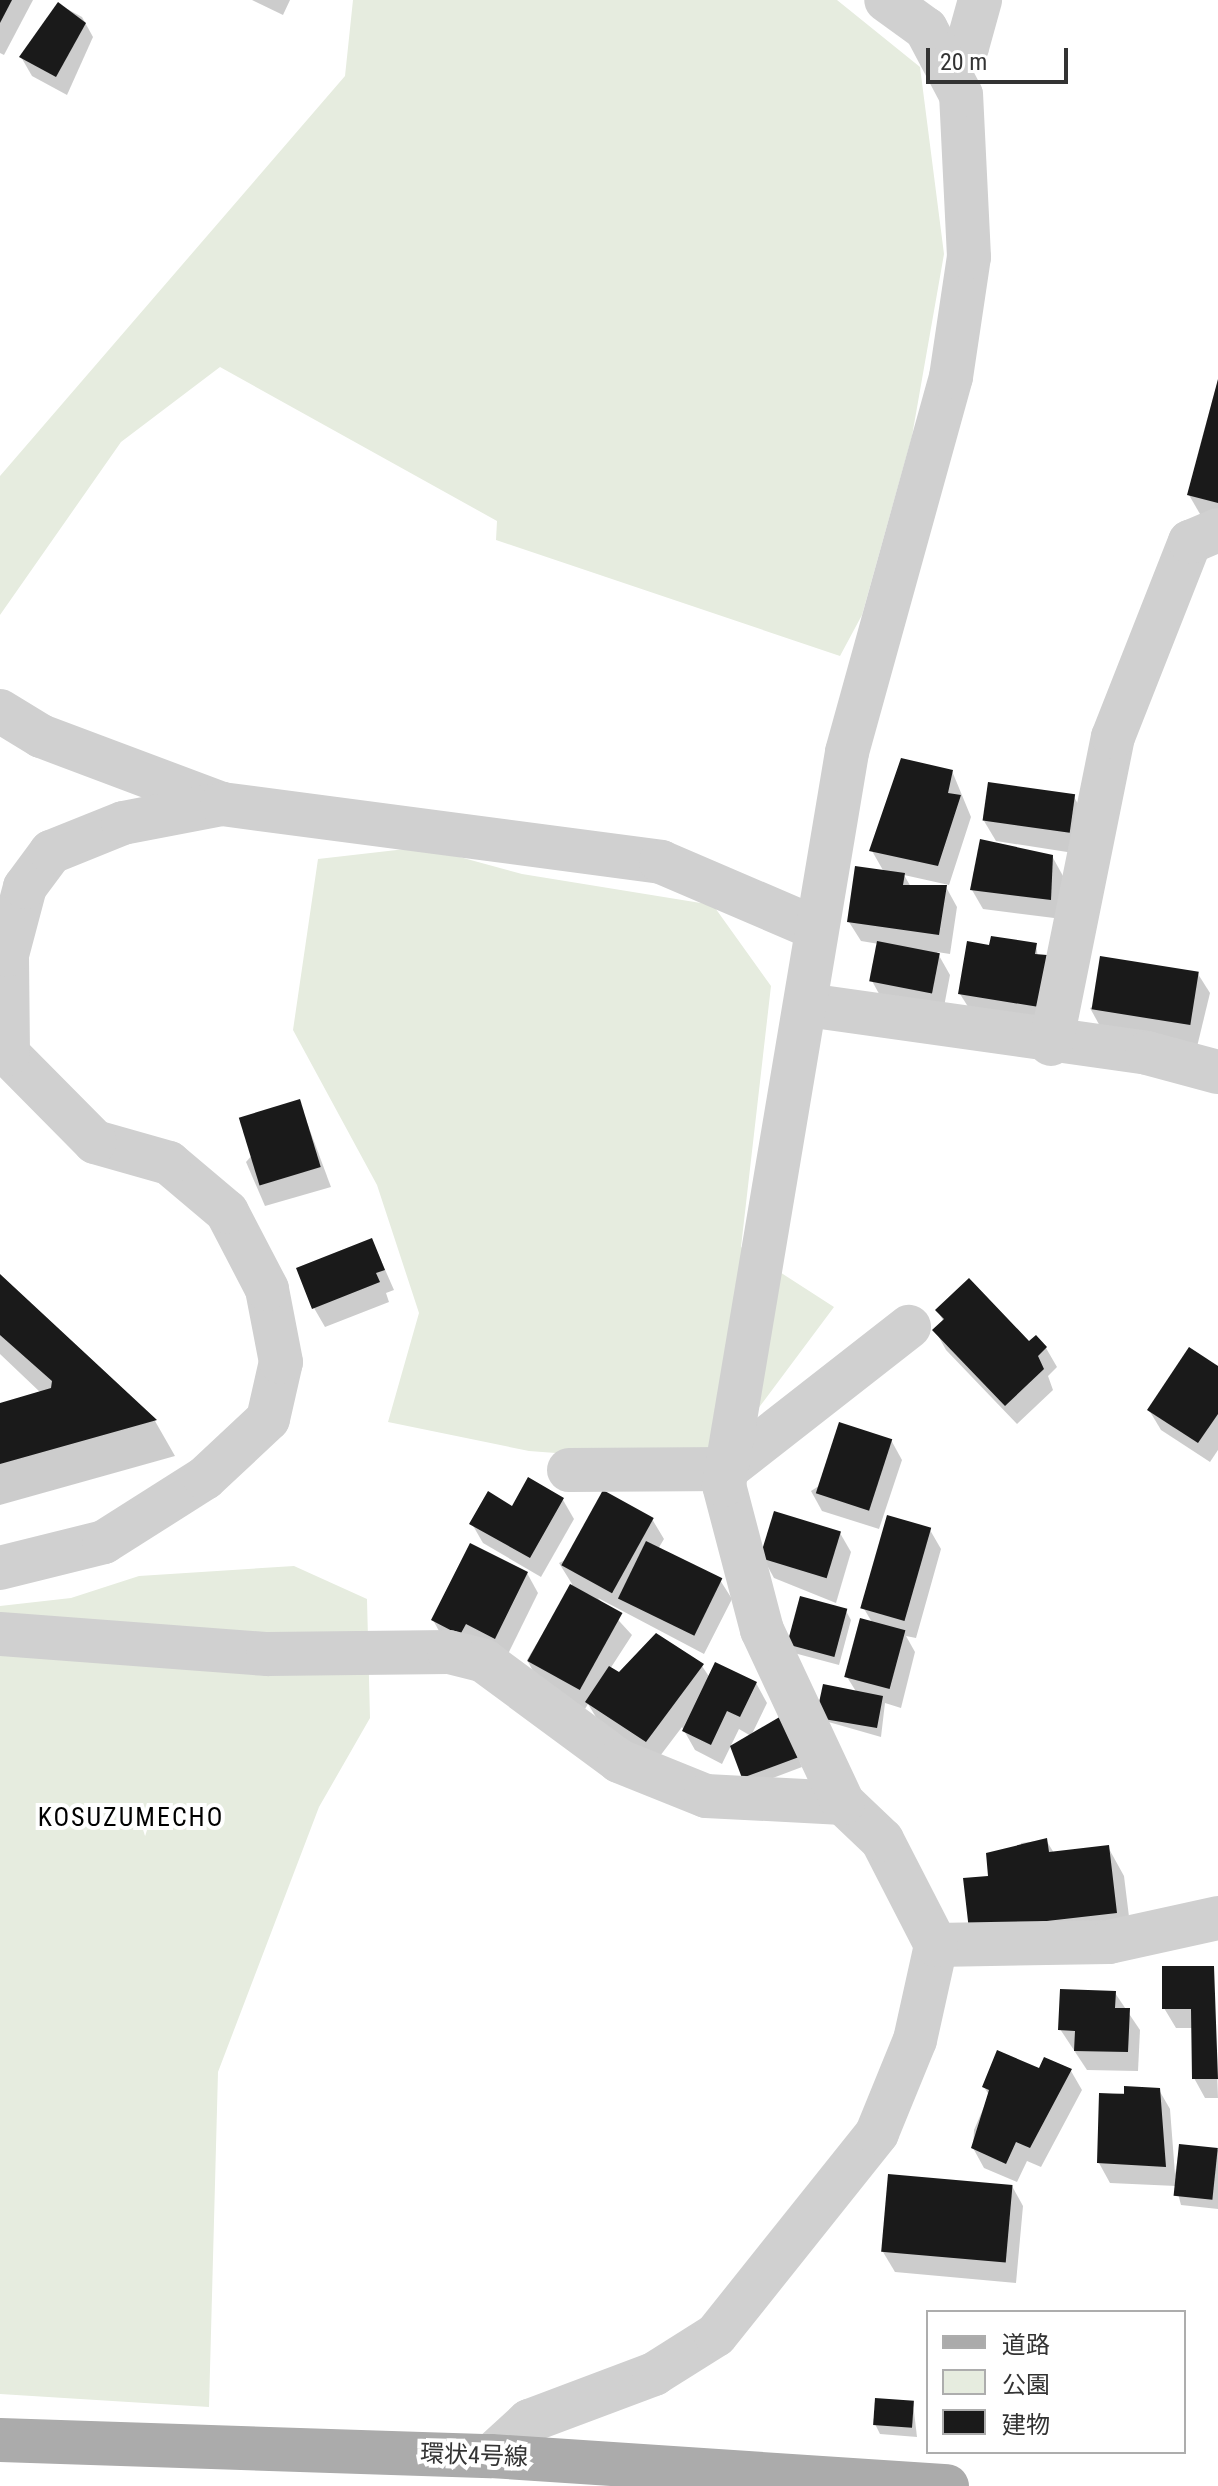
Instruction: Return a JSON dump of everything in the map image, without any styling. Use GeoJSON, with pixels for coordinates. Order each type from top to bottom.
{"type":"FeatureCollection","features":[{"type":"Feature","properties":{"kind":"main road","name":"環状4号線"},"geometry":{"type":"LineString","coordinates":[[0,2440],[491,2456],[729,2477],[947,2486]]}},
{"type":"Feature","properties":{"kind":"street"},"geometry":{"type":"LineString","coordinates":[[491,2456],[529,2421],[654,2374],[716,2335],[877,2133],[915,2040],[936,1945],[882,1840],[843,1803],[762,1630],[724,1485],[807,1005],[813,927],[847,752],[951,377],[969,257],[961,95],[926,29],[886,0]]}},
{"type":"Feature","properties":{"kind":"street"},"geometry":{"type":"LineString","coordinates":[[947,67],[967,47],[980,0]]}},
{"type":"Feature","properties":{"kind":"street"},"geometry":{"type":"LineString","coordinates":[[1051,1044],[1113,737],[1190,542],[1218,530]]}},
{"type":"Feature","properties":{"kind":"street"},"geometry":{"type":"LineString","coordinates":[[0,711],[41,736],[222,804],[661,862],[813,927]]}},
{"type":"Feature","properties":{"kind":"street"},"geometry":{"type":"LineString","coordinates":[[0,1568],[73,1553],[146,1520],[248,1443],[278,1395],[281,1362],[267,1289],[227,1212],[169,1163],[95,1142],[8,1054],[7,955],[25,887],[51,852],[123,823],[222,804]]}},
{"type":"Feature","properties":{"kind":"street"},"geometry":{"type":"LineString","coordinates":[[807,1005],[1051,1044],[1147,1053],[1218,1072]]}},
{"type":"Feature","properties":{"kind":"street"},"geometry":{"type":"LineString","coordinates":[[569,1470],[727,1469],[909,1327]]}},
{"type":"Feature","properties":{"kind":"street"},"geometry":{"type":"LineString","coordinates":[[0,1634],[351,1657],[407,1650],[484,1661],[619,1761],[706,1796],[843,1803]]}},
{"type":"Feature","properties":{"kind":"street"},"geometry":{"type":"LineString","coordinates":[[936,1945],[1109,1942],[1218,1918]]}},
{"type":"Feature","properties":{"kind":"green space"},"geometry":{"type":"Polygon","coordinates":[[[353,0],[837,0],[920,67],[944,254],[912,436],[862,615],[840,656],[496,540],[497,521],[220,367],[121,442],[0,615],[0,476],[345,76],[353,0]]]}},
{"type":"Feature","properties":{"kind":"green space"},"geometry":{"type":"Polygon","coordinates":[[[423,847],[522,874],[713,905],[771,986],[741,1247],[834,1307],[716,1465],[529,1451],[388,1422],[419,1313],[377,1185],[293,1030],[318,859],[423,847]]]}},
{"type":"Feature","properties":{"kind":"green space"},"geometry":{"type":"Polygon","coordinates":[[[294,1566],[367,1599],[370,1718],[319,1807],[218,2072],[209,2407],[0,2394],[0,1606],[71,1598],[139,1576],[294,1566]]]}},
{"type":"Feature","properties":{"kind":"building"},"geometry":{"type":"Polygon","coordinates":[[[0,0],[12,0],[0,23],[0,0]]]}},
{"type":"Feature","properties":{"kind":"building"},"geometry":{"type":"Polygon","coordinates":[[[58,2],[86,23],[56,77],[19,57],[58,2]]]}},
{"type":"Feature","properties":{"kind":"building"},"geometry":{"type":"Polygon","coordinates":[[[1218,379],[1218,503],[1187,495],[1218,379]]]}},
{"type":"Feature","properties":{"kind":"building"},"geometry":{"type":"Polygon","coordinates":[[[901,758],[953,770],[948,793],[961,795],[938,866],[869,851],[901,758]]]}},
{"type":"Feature","properties":{"kind":"building"},"geometry":{"type":"Polygon","coordinates":[[[988,782],[1075,794],[1070,833],[983,821],[988,782]]]}},
{"type":"Feature","properties":{"kind":"building"},"geometry":{"type":"Polygon","coordinates":[[[980,839],[1053,855],[1051,900],[970,890],[980,839]]]}},
{"type":"Feature","properties":{"kind":"building"},"geometry":{"type":"Polygon","coordinates":[[[855,866],[905,873],[903,885],[947,885],[939,935],[847,922],[855,866]]]}},
{"type":"Feature","properties":{"kind":"building"},"geometry":{"type":"Polygon","coordinates":[[[991,936],[1037,943],[1035,954],[1047,955],[1039,1007],[958,994],[967,941],[989,945],[991,936]]]}},
{"type":"Feature","properties":{"kind":"building"},"geometry":{"type":"Polygon","coordinates":[[[877,941],[940,953],[932,993],[869,981],[877,941]]]}},
{"type":"Feature","properties":{"kind":"building"},"geometry":{"type":"Polygon","coordinates":[[[1100,956],[1199,972],[1190,1025],[1092,1009],[1100,956]]]}},
{"type":"Feature","properties":{"kind":"building"},"geometry":{"type":"Polygon","coordinates":[[[300,1099],[321,1167],[260,1186],[239,1118],[300,1099]]]}},
{"type":"Feature","properties":{"kind":"building"},"geometry":{"type":"Polygon","coordinates":[[[372,1238],[385,1270],[376,1273],[380,1282],[312,1309],[296,1268],[372,1238]]]}},
{"type":"Feature","properties":{"kind":"building"},"geometry":{"type":"Polygon","coordinates":[[[0,1274],[157,1420],[0,1464],[0,1403],[51,1388],[52,1381],[0,1335],[0,1274]]]}},
{"type":"Feature","properties":{"kind":"building"},"geometry":{"type":"Polygon","coordinates":[[[969,1278],[1029,1341],[1036,1335],[1047,1347],[1038,1356],[1044,1369],[1005,1406],[932,1330],[944,1319],[935,1310],[969,1278]]]}},
{"type":"Feature","properties":{"kind":"building"},"geometry":{"type":"Polygon","coordinates":[[[1189,1347],[1218,1366],[1218,1414],[1198,1443],[1147,1410],[1189,1347]]]}},
{"type":"Feature","properties":{"kind":"building"},"geometry":{"type":"Polygon","coordinates":[[[839,1422],[892,1439],[869,1511],[816,1493],[839,1422]]]}},
{"type":"Feature","properties":{"kind":"building"},"geometry":{"type":"Polygon","coordinates":[[[528,1477],[564,1498],[530,1558],[469,1524],[488,1491],[512,1506],[528,1477]]]}},
{"type":"Feature","properties":{"kind":"building"},"geometry":{"type":"Polygon","coordinates":[[[603,1490],[654,1518],[612,1593],[561,1565],[603,1490]]]}},
{"type":"Feature","properties":{"kind":"building"},"geometry":{"type":"Polygon","coordinates":[[[774,1511],[841,1531],[827,1578],[760,1558],[774,1511]]]}},
{"type":"Feature","properties":{"kind":"building"},"geometry":{"type":"Polygon","coordinates":[[[887,1515],[931,1528],[904,1621],[860,1608],[887,1515]]]}},
{"type":"Feature","properties":{"kind":"building"},"geometry":{"type":"Polygon","coordinates":[[[646,1541],[722,1578],[694,1636],[618,1599],[646,1541]]]}},
{"type":"Feature","properties":{"kind":"building"},"geometry":{"type":"Polygon","coordinates":[[[470,1543],[528,1572],[495,1639],[466,1624],[460,1635],[431,1620],[470,1543]]]}},
{"type":"Feature","properties":{"kind":"building"},"geometry":{"type":"Polygon","coordinates":[[[570,1584],[622,1613],[580,1690],[527,1661],[570,1584]]]}},
{"type":"Feature","properties":{"kind":"building"},"geometry":{"type":"Polygon","coordinates":[[[800,1596],[847,1609],[834,1657],[787,1644],[800,1596]]]}},
{"type":"Feature","properties":{"kind":"building"},"geometry":{"type":"Polygon","coordinates":[[[860,1618],[905,1630],[890,1689],[844,1677],[860,1618]]]}},
{"type":"Feature","properties":{"kind":"building"},"geometry":{"type":"Polygon","coordinates":[[[656,1633],[704,1664],[646,1742],[585,1702],[609,1666],[619,1672],[656,1633]]]}},
{"type":"Feature","properties":{"kind":"building"},"geometry":{"type":"Polygon","coordinates":[[[715,1662],[757,1682],[740,1717],[727,1711],[711,1745],[682,1731],[715,1662]]]}},
{"type":"Feature","properties":{"kind":"building"},"geometry":{"type":"Polygon","coordinates":[[[823,1684],[883,1696],[877,1728],[824,1719],[817,1712],[823,1684]]]}},
{"type":"Feature","properties":{"kind":"building"},"geometry":{"type":"Polygon","coordinates":[[[783,1715],[799,1757],[742,1778],[730,1746],[783,1715]]]}},
{"type":"Feature","properties":{"kind":"building"},"geometry":{"type":"Polygon","coordinates":[[[1047,1838],[1049,1852],[1109,1845],[1117,1913],[969,1930],[963,1878],[988,1876],[986,1853],[1047,1838]]]}},
{"type":"Feature","properties":{"kind":"building"},"geometry":{"type":"Polygon","coordinates":[[[1162,1966],[1214,1966],[1218,2079],[1192,2079],[1191,2009],[1162,2009],[1162,1966]]]}},
{"type":"Feature","properties":{"kind":"building"},"geometry":{"type":"Polygon","coordinates":[[[1060,1989],[1116,1991],[1115,2008],[1130,2008],[1128,2052],[1074,2051],[1075,2031],[1058,2030],[1060,1989]]]}},
{"type":"Feature","properties":{"kind":"building"},"geometry":{"type":"Polygon","coordinates":[[[997,2050],[1039,2068],[1044,2057],[1072,2069],[1030,2148],[1016,2142],[1006,2164],[971,2148],[989,2090],[982,2087],[997,2050]]]}},
{"type":"Feature","properties":{"kind":"building"},"geometry":{"type":"Polygon","coordinates":[[[1124,2086],[1160,2088],[1166,2167],[1097,2163],[1099,2093],[1124,2094],[1124,2086]]]}},
{"type":"Feature","properties":{"kind":"building"},"geometry":{"type":"Polygon","coordinates":[[[1179,2144],[1218,2148],[1212,2200],[1174,2196],[1179,2144]]]}},
{"type":"Feature","properties":{"kind":"building"},"geometry":{"type":"Polygon","coordinates":[[[888,2174],[1013,2185],[1006,2263],[881,2252],[888,2174]]]}},
{"type":"Feature","properties":{"kind":"building"},"geometry":{"type":"Polygon","coordinates":[[[875,2398],[914,2401],[912,2428],[873,2425],[875,2398]]]}},
{"type":"Feature","properties":{"kind":"district","name":"KOSUZUMECHO"},"geometry":{"type":"Point","coordinates":[131,1818]}}]}
